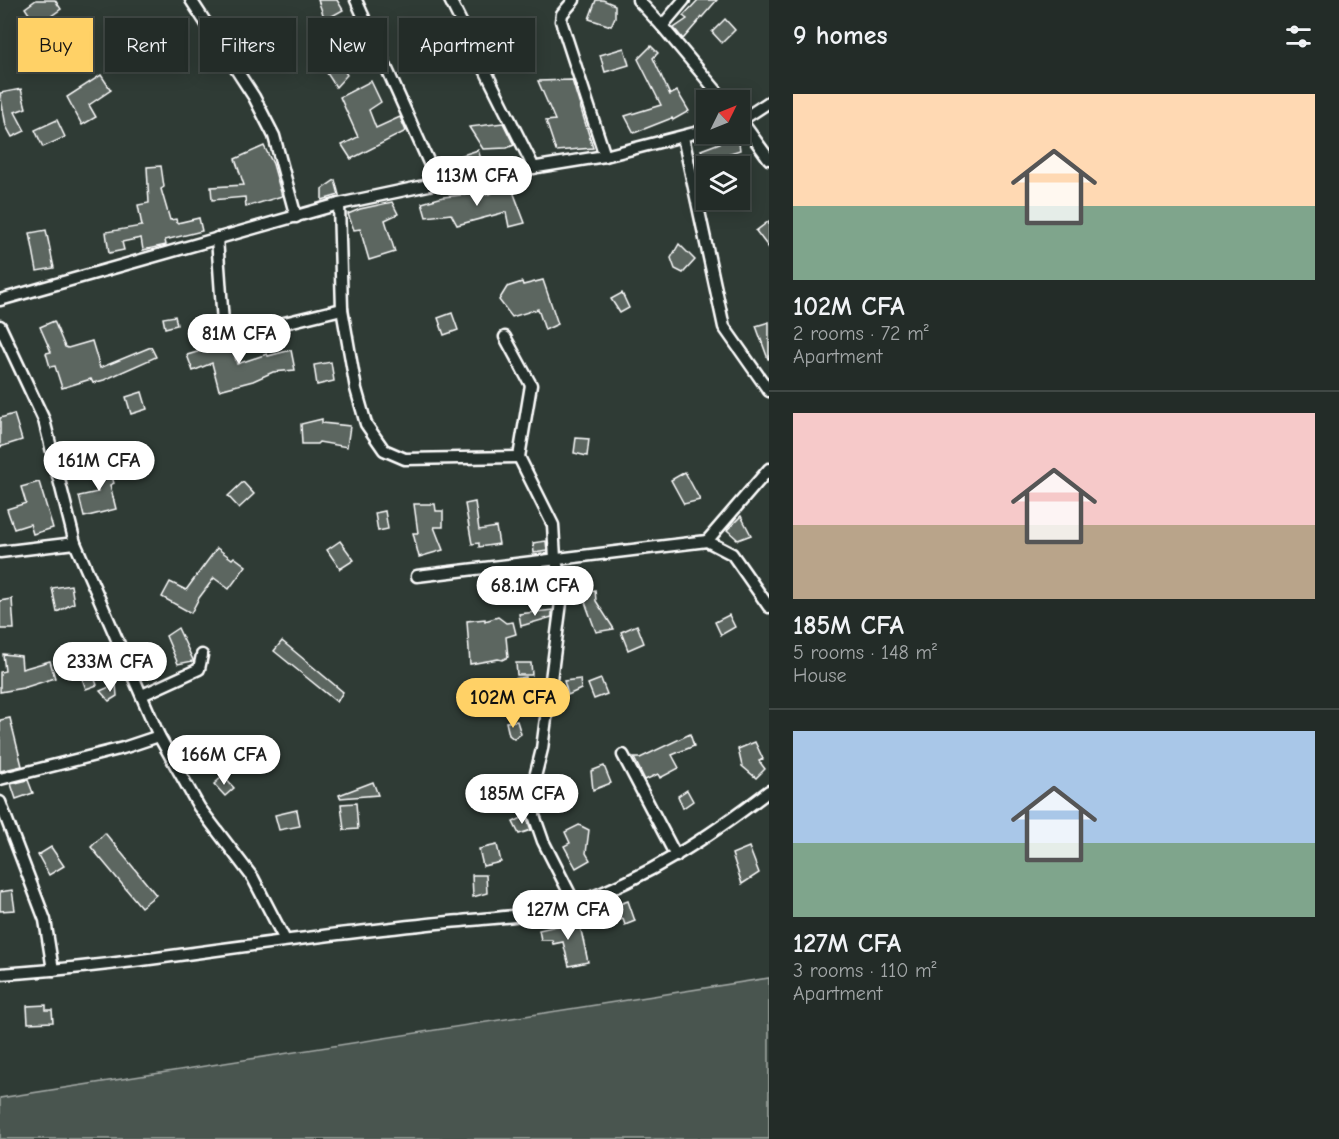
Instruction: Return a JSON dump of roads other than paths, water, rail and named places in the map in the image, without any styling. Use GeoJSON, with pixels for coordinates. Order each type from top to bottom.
{"type":"FeatureCollection","features":[{"type":"Feature","properties":{"kind":"street"},"geometry":{"type":"LineString","coordinates":[[191,0],[254,97],[274,136],[296,217]]}},
{"type":"Feature","properties":{"kind":"street"},"geometry":{"type":"LineString","coordinates":[[356,0],[438,183]]}},
{"type":"Feature","properties":{"kind":"street"},"geometry":{"type":"LineString","coordinates":[[450,0],[534,168]]}},
{"type":"Feature","properties":{"kind":"street"},"geometry":{"type":"LineString","coordinates":[[574,0],[562,14],[561,21],[605,156]]}},
{"type":"Feature","properties":{"kind":"street"},"geometry":{"type":"LineString","coordinates":[[638,0],[716,90]]}},
{"type":"Feature","properties":{"kind":"street"},"geometry":{"type":"LineString","coordinates":[[662,26],[684,0]]}},
{"type":"Feature","properties":{"kind":"street"},"geometry":{"type":"LineString","coordinates":[[750,114],[769,102]]}},
{"type":"Feature","properties":{"kind":"street"},"geometry":{"type":"LineString","coordinates":[[0,300],[339,204],[438,183],[605,156],[696,133]]}},
{"type":"Feature","properties":{"kind":"street"},"geometry":{"type":"LineString","coordinates":[[750,133],[769,159]]}},
{"type":"Feature","properties":{"kind":"street"},"geometry":{"type":"LineString","coordinates":[[683,137],[724,327],[769,391]]}},
{"type":"Feature","properties":{"kind":"street"},"geometry":{"type":"LineString","coordinates":[[339,204],[342,309],[356,388],[366,424],[384,450],[405,459],[519,457]]}},
{"type":"Feature","properties":{"kind":"street"},"geometry":{"type":"LineString","coordinates":[[217,238],[223,322],[230,333],[235,335],[342,309]]}},
{"type":"Feature","properties":{"kind":"street"},"geometry":{"type":"LineString","coordinates":[[0,326],[44,420],[75,543],[159,736],[199,807],[253,878],[285,940]]}},
{"type":"Feature","properties":{"kind":"street"},"geometry":{"type":"LineString","coordinates":[[505,337],[531,385],[519,457],[553,525],[555,558],[563,587],[542,749],[529,801],[543,841],[575,903]]}},
{"type":"Feature","properties":{"kind":"street"},"geometry":{"type":"LineString","coordinates":[[706,541],[769,470]]}},
{"type":"Feature","properties":{"kind":"street"},"geometry":{"type":"LineString","coordinates":[[417,576],[706,541],[732,554],[769,607]]}},
{"type":"Feature","properties":{"kind":"street"},"geometry":{"type":"LineString","coordinates":[[0,552],[75,543]]}},
{"type":"Feature","properties":{"kind":"street"},"geometry":{"type":"LineString","coordinates":[[142,694],[199,669],[202,656]]}},
{"type":"Feature","properties":{"kind":"street"},"geometry":{"type":"LineString","coordinates":[[0,779],[123,748],[159,736]]}},
{"type":"Feature","properties":{"kind":"street"},"geometry":{"type":"LineString","coordinates":[[623,755],[676,856]]}},
{"type":"Feature","properties":{"kind":"street"},"geometry":{"type":"LineString","coordinates":[[0,974],[53,970],[285,940],[462,921],[512,918],[575,903],[645,873],[725,825],[769,792]]}},
{"type":"Feature","properties":{"kind":"street"},"geometry":{"type":"LineString","coordinates":[[0,802],[45,920],[53,970]]}}]}
